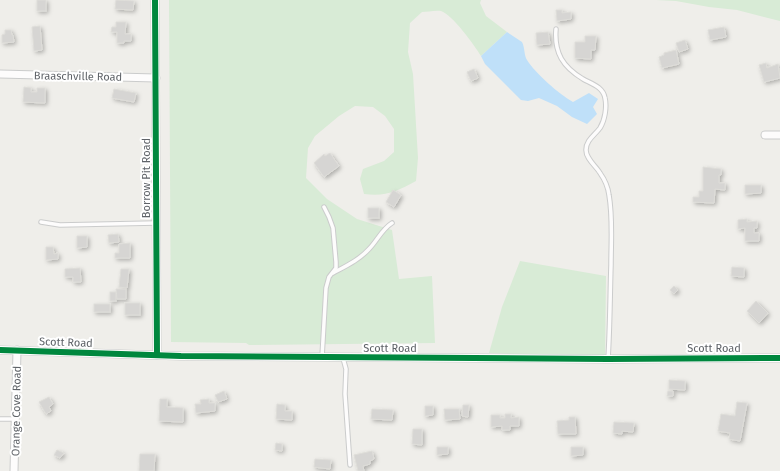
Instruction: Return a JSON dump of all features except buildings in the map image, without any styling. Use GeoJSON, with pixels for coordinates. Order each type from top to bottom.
{"type":"FeatureCollection","features":[{"type":"Feature","properties":{"kind":"street","name":"Borrow Pit Road"},"geometry":{"type":"LineString","coordinates":[[155,0],[156,355]]}},
{"type":"Feature","properties":{"kind":"street","name":"Braaschville Road"},"geometry":{"type":"LineString","coordinates":[[0,74],[156,78]]}},
{"type":"Feature","properties":{"kind":"street"},"geometry":{"type":"LineString","coordinates":[[764,135],[780,135]]}},
{"type":"Feature","properties":{"kind":"street","name":"Scott Road"},"geometry":{"type":"LineString","coordinates":[[0,350],[156,355],[344,358],[780,358]]}},
{"type":"Feature","properties":{"kind":"street","name":"Orange Cove Road"},"geometry":{"type":"LineString","coordinates":[[14,471],[17,350]]}},
{"type":"Feature","properties":{"kind":"lane"},"geometry":{"type":"LineString","coordinates":[[556,29],[555,43],[560,56],[574,72],[600,89],[605,100],[603,121],[600,127],[588,140],[586,150],[588,158],[600,171],[604,178],[611,206],[608,359]]}},
{"type":"Feature","properties":{"kind":"lane"},"geometry":{"type":"LineString","coordinates":[[322,357],[326,288],[329,277],[336,268],[333,228],[324,207]]}},
{"type":"Feature","properties":{"kind":"lane"},"geometry":{"type":"LineString","coordinates":[[41,222],[60,225],[156,223]]}},
{"type":"Feature","properties":{"kind":"lane"},"geometry":{"type":"LineString","coordinates":[[332,274],[370,249],[387,226],[392,224]]}},
{"type":"Feature","properties":{"kind":"lane"},"geometry":{"type":"LineString","coordinates":[[344,358],[346,369],[350,466]]}},
{"type":"Feature","properties":{"kind":"lane"},"geometry":{"type":"LineString","coordinates":[[0,419],[16,419]]}},
{"type":"Feature","properties":{"kind":"green space"},"geometry":{"type":"Polygon","coordinates":[[[169,0],[481,0],[480,3],[486,16],[507,32],[481,56],[469,38],[446,13],[441,11],[422,12],[410,23],[408,52],[413,74],[418,158],[416,181],[403,188],[385,194],[364,194],[360,179],[363,169],[384,161],[394,152],[394,129],[385,116],[373,107],[355,106],[339,116],[315,136],[308,148],[306,178],[327,199],[357,219],[392,230],[399,279],[432,276],[435,343],[249,345],[246,343],[171,342],[169,0]]]}},
{"type":"Feature","properties":{"kind":"green space"},"geometry":{"type":"Polygon","coordinates":[[[656,0],[780,0],[780,21],[737,10],[676,1],[656,0]]]}},
{"type":"Feature","properties":{"kind":"green space"},"geometry":{"type":"Polygon","coordinates":[[[520,261],[606,276],[605,359],[489,353],[502,307],[520,261]]]}},
{"type":"Feature","properties":{"kind":"water"},"geometry":{"type":"Polygon","coordinates":[[[507,32],[522,42],[526,58],[531,65],[561,94],[573,102],[589,93],[598,99],[593,107],[597,114],[587,124],[572,117],[557,106],[539,98],[528,101],[521,100],[485,64],[481,56],[507,32]]]}},
{"type":"Feature","properties":{"kind":"cycle path"},"geometry":{"type":"LineString","coordinates":[[155,0],[157,355]]}},
{"type":"Feature","properties":{"kind":"cycle path"},"geometry":{"type":"LineString","coordinates":[[0,350],[181,356],[608,359],[780,358]]}}]}
